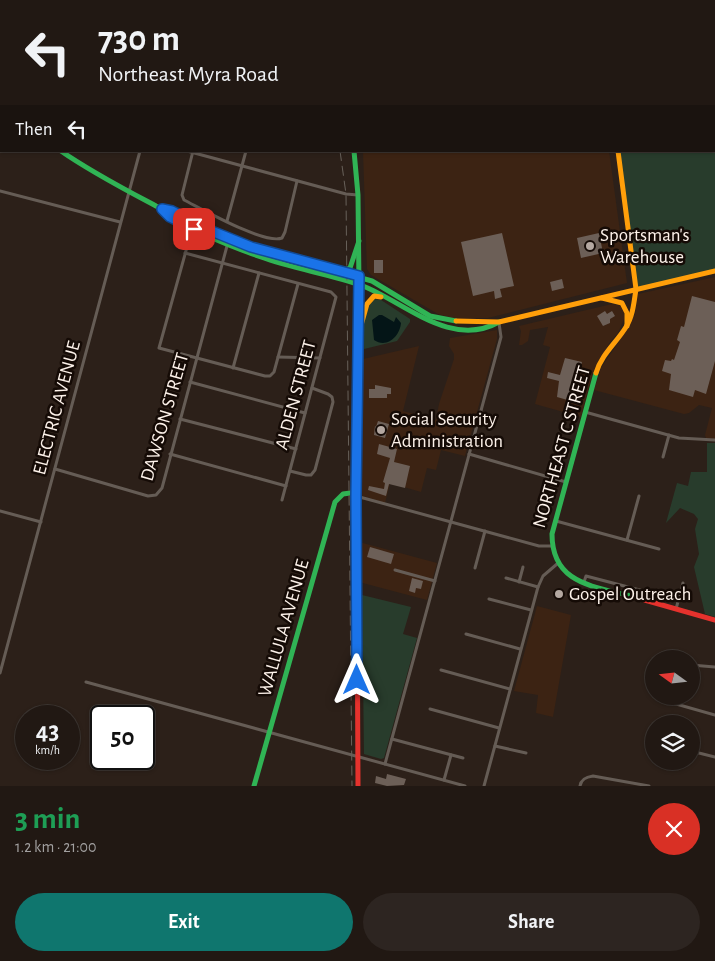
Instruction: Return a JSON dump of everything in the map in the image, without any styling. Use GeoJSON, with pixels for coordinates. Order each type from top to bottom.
{"type":"FeatureCollection","features":[{"type":"Feature","properties":{"kind":"main road"},"geometry":{"type":"LineString","coordinates":[[62,152],[86,168],[162,209],[170,217],[228,245],[295,268],[376,292],[414,316],[442,326],[475,329],[493,327],[499,322]]}},
{"type":"Feature","properties":{"kind":"main road"},"geometry":{"type":"LineString","coordinates":[[354,152],[358,195],[359,241],[356,494],[358,786]]}},
{"type":"Feature","properties":{"kind":"main road","name":"NORTHEAST C STREET"},"geometry":{"type":"LineString","coordinates":[[557,564],[551,546],[585,412],[598,369],[606,354],[627,326],[633,309],[636,289],[618,152]]}},
{"type":"Feature","properties":{"kind":"main road"},"geometry":{"type":"LineString","coordinates":[[162,209],[172,211],[209,230],[251,247],[359,276],[380,284],[430,316],[460,322],[499,322],[557,310],[598,298],[715,271]]}},
{"type":"Feature","properties":{"kind":"main road"},"geometry":{"type":"LineString","coordinates":[[340,271],[350,268],[359,241]]}},
{"type":"Feature","properties":{"kind":"main road"},"geometry":{"type":"LineString","coordinates":[[358,336],[362,316],[370,298],[378,295],[388,299]]}},
{"type":"Feature","properties":{"kind":"main road"},"geometry":{"type":"LineString","coordinates":[[598,298],[616,300],[622,303],[627,313],[627,326]]}},
{"type":"Feature","properties":{"kind":"main road","name":"WALLULA AVENUE"},"geometry":{"type":"LineString","coordinates":[[254,786],[336,502],[343,494],[356,494]]}},
{"type":"Feature","properties":{"kind":"main road"},"geometry":{"type":"LineString","coordinates":[[557,564],[568,576],[584,583],[715,620]]}},
{"type":"Feature","properties":{"kind":"street","name":"ELECTRIC AVENUE"},"geometry":{"type":"LineString","coordinates":[[0,673],[140,152]]}},
{"type":"Feature","properties":{"kind":"street"},"geometry":{"type":"LineString","coordinates":[[297,181],[285,232],[282,238],[277,240],[227,222],[184,200],[182,195],[192,152],[297,181],[358,195]]}},
{"type":"Feature","properties":{"kind":"street"},"geometry":{"type":"LineString","coordinates":[[227,222],[246,152]]}},
{"type":"Feature","properties":{"kind":"street"},"geometry":{"type":"LineString","coordinates":[[0,191],[120,222]]}},
{"type":"Feature","properties":{"kind":"street"},"geometry":{"type":"LineString","coordinates":[[185,253],[298,284],[274,372],[270,376],[158,348],[185,253],[189,240]]}},
{"type":"Feature","properties":{"kind":"street","name":"DAWSON STREET"},"geometry":{"type":"LineString","coordinates":[[55,469],[148,496],[156,495],[162,488],[228,245]]}},
{"type":"Feature","properties":{"kind":"street"},"geometry":{"type":"LineString","coordinates":[[233,368],[259,273]]}},
{"type":"Feature","properties":{"kind":"street","name":"ALDEN STREET"},"geometry":{"type":"LineString","coordinates":[[282,500],[336,297],[331,292],[298,284]]}},
{"type":"Feature","properties":{"kind":"street"},"geometry":{"type":"LineString","coordinates":[[385,764],[501,337],[499,322]]}},
{"type":"Feature","properties":{"kind":"street"},"geometry":{"type":"LineString","coordinates":[[278,357],[320,358]]}},
{"type":"Feature","properties":{"kind":"street"},"geometry":{"type":"LineString","coordinates":[[190,382],[305,413]]}},
{"type":"Feature","properties":{"kind":"street"},"geometry":{"type":"LineString","coordinates":[[290,471],[311,475],[315,470],[333,402],[332,397],[328,394],[312,388]]}},
{"type":"Feature","properties":{"kind":"street"},"geometry":{"type":"LineString","coordinates":[[585,412],[669,435],[691,439],[715,440]]}},
{"type":"Feature","properties":{"kind":"street"},"geometry":{"type":"LineString","coordinates":[[180,419],[296,449]]}},
{"type":"Feature","properties":{"kind":"street"},"geometry":{"type":"LineString","coordinates":[[663,457],[669,435]]}},
{"type":"Feature","properties":{"kind":"street"},"geometry":{"type":"LineString","coordinates":[[170,454],[286,486]]}},
{"type":"Feature","properties":{"kind":"street"},"geometry":{"type":"LineString","coordinates":[[469,454],[566,482]]}},
{"type":"Feature","properties":{"kind":"street"},"geometry":{"type":"LineString","coordinates":[[356,494],[451,523],[538,546],[551,546]]}},
{"type":"Feature","properties":{"kind":"street"},"geometry":{"type":"LineString","coordinates":[[627,540],[639,496]]}},
{"type":"Feature","properties":{"kind":"street"},"geometry":{"type":"LineString","coordinates":[[0,511],[40,522]]}},
{"type":"Feature","properties":{"kind":"street"},"geometry":{"type":"LineString","coordinates":[[556,521],[659,549]]}},
{"type":"Feature","properties":{"kind":"street"},"geometry":{"type":"LineString","coordinates":[[475,568],[485,532]]}},
{"type":"Feature","properties":{"kind":"street"},"geometry":{"type":"LineString","coordinates":[[484,786],[538,587],[544,576],[557,564]]}},
{"type":"Feature","properties":{"kind":"street"},"geometry":{"type":"LineString","coordinates":[[519,582],[523,567]]}},
{"type":"Feature","properties":{"kind":"street"},"geometry":{"type":"LineString","coordinates":[[395,570],[435,581]]}},
{"type":"Feature","properties":{"kind":"street"},"geometry":{"type":"LineString","coordinates":[[584,583],[586,576],[655,594],[653,603]]}},
{"type":"Feature","properties":{"kind":"street"},"geometry":{"type":"LineString","coordinates":[[506,578],[538,587]]}},
{"type":"Feature","properties":{"kind":"street"},"geometry":{"type":"LineString","coordinates":[[676,609],[683,583]]}},
{"type":"Feature","properties":{"kind":"street"},"geometry":{"type":"LineString","coordinates":[[489,599],[531,610]]}},
{"type":"Feature","properties":{"kind":"street"},"geometry":{"type":"LineString","coordinates":[[466,634],[520,649]]}},
{"type":"Feature","properties":{"kind":"street"},"geometry":{"type":"LineString","coordinates":[[700,666],[715,667]]}},
{"type":"Feature","properties":{"kind":"street"},"geometry":{"type":"LineString","coordinates":[[441,670],[510,689]]}},
{"type":"Feature","properties":{"kind":"street"},"geometry":{"type":"LineString","coordinates":[[86,682],[465,786]]}},
{"type":"Feature","properties":{"kind":"street"},"geometry":{"type":"LineString","coordinates":[[680,705],[715,715]]}},
{"type":"Feature","properties":{"kind":"street"},"geometry":{"type":"LineString","coordinates":[[430,709],[499,728]]}},
{"type":"Feature","properties":{"kind":"street"},"geometry":{"type":"LineString","coordinates":[[392,740],[463,758]]}},
{"type":"Feature","properties":{"kind":"street"},"geometry":{"type":"LineString","coordinates":[[495,746],[526,753]]}},
{"type":"Feature","properties":{"kind":"street"},"geometry":{"type":"LineString","coordinates":[[700,754],[715,758]]}},
{"type":"Feature","properties":{"kind":"street"},"geometry":{"type":"LineString","coordinates":[[444,780],[451,755]]}},
{"type":"Feature","properties":{"kind":"street"},"geometry":{"type":"LineString","coordinates":[[580,784],[586,777],[605,777],[649,786]]}},
{"type":"Feature","properties":{"kind":"shaded area"},"geometry":{"type":"Polygon","coordinates":[[[363,152],[609,152],[627,283],[488,318],[456,319],[438,314],[371,275],[367,269],[363,152]]]}},
{"type":"Feature","properties":{"kind":"shaded area"},"geometry":{"type":"Polygon","coordinates":[[[715,277],[715,439],[706,438],[705,435],[712,408],[699,405],[689,413],[684,414],[594,390],[601,368],[629,327],[635,314],[638,294],[715,277]]]}},
{"type":"Feature","properties":{"kind":"shaded area"},"geometry":{"type":"Polygon","coordinates":[[[612,304],[622,306],[624,319],[618,333],[610,342],[593,372],[581,417],[535,404],[550,347],[543,345],[548,327],[530,330],[528,341],[519,345],[521,331],[519,326],[612,304]]]}},
{"type":"Feature","properties":{"kind":"shaded area"},"geometry":{"type":"Polygon","coordinates":[[[379,315],[394,322],[396,317],[401,323],[398,332],[388,342],[384,343],[374,340],[372,320],[379,315]]]}},
{"type":"Feature","properties":{"kind":"shaded area"},"geometry":{"type":"Polygon","coordinates":[[[497,330],[497,339],[465,456],[441,450],[436,470],[427,468],[421,492],[390,483],[385,503],[360,495],[363,359],[419,346],[403,411],[436,420],[439,404],[454,359],[454,354],[449,346],[450,338],[497,330]]]}},
{"type":"Feature","properties":{"kind":"shaded area"},"geometry":{"type":"Polygon","coordinates":[[[359,542],[437,563],[427,600],[359,582],[359,542]]]}},
{"type":"Feature","properties":{"kind":"shaded area"},"geometry":{"type":"Polygon","coordinates":[[[537,606],[571,615],[553,717],[536,713],[538,695],[514,691],[537,606]]]}},
{"type":"Feature","properties":{"kind":"green space"},"geometry":{"type":"Polygon","coordinates":[[[618,152],[715,152],[715,271],[636,289],[618,152]]]}},
{"type":"Feature","properties":{"kind":"green space"},"geometry":{"type":"Polygon","coordinates":[[[373,299],[381,300],[410,319],[410,322],[397,341],[364,349],[364,323],[373,299]]]}},
{"type":"Feature","properties":{"kind":"green space"},"geometry":{"type":"Polygon","coordinates":[[[707,443],[715,443],[715,617],[705,614],[694,567],[699,554],[695,529],[698,519],[694,514],[680,508],[666,523],[677,483],[688,486],[691,472],[707,472],[707,443]]]}},
{"type":"Feature","properties":{"kind":"green space"},"geometry":{"type":"Polygon","coordinates":[[[362,595],[411,607],[403,634],[417,638],[384,758],[381,759],[364,754],[362,595]]]}},
{"type":"Feature","properties":{"kind":"building"},"geometry":{"type":"Polygon","coordinates":[[[502,233],[514,286],[500,289],[502,297],[495,299],[494,291],[473,296],[461,242],[502,233]]]}},
{"type":"Feature","properties":{"kind":"building","name":"Sportsman's Warehouse"},"geometry":{"type":"Polygon","coordinates":[[[599,233],[603,253],[581,258],[577,238],[599,233]]]}},
{"type":"Feature","properties":{"kind":"building"},"geometry":{"type":"Polygon","coordinates":[[[374,260],[383,260],[383,273],[374,273],[374,260]]]}},
{"type":"Feature","properties":{"kind":"building"},"geometry":{"type":"Polygon","coordinates":[[[562,279],[564,288],[552,291],[550,282],[562,279]]]}},
{"type":"Feature","properties":{"kind":"building"},"geometry":{"type":"Polygon","coordinates":[[[692,296],[715,302],[715,361],[706,394],[695,390],[693,397],[669,390],[671,374],[662,371],[665,360],[674,360],[680,342],[677,340],[681,326],[684,327],[692,296]]]}},
{"type":"Feature","properties":{"kind":"building"},"geometry":{"type":"Polygon","coordinates":[[[605,311],[607,314],[612,311],[615,316],[610,319],[610,323],[603,326],[597,316],[605,311]]]}},
{"type":"Feature","properties":{"kind":"building"},"geometry":{"type":"Polygon","coordinates":[[[565,358],[582,362],[571,401],[557,397],[559,381],[547,378],[548,372],[560,375],[565,358]]]}},
{"type":"Feature","properties":{"kind":"building"},"geometry":{"type":"Polygon","coordinates":[[[375,385],[391,388],[391,394],[387,394],[387,398],[369,398],[369,389],[375,389],[375,385]]]}},
{"type":"Feature","properties":{"kind":"building","name":"Social Security Administration"},"geometry":{"type":"Polygon","coordinates":[[[378,421],[389,424],[385,438],[374,435],[375,426],[378,421]]]}},
{"type":"Feature","properties":{"kind":"building"},"geometry":{"type":"Polygon","coordinates":[[[379,444],[397,449],[394,462],[410,466],[405,488],[389,484],[386,496],[368,490],[369,486],[384,489],[385,483],[383,482],[390,458],[377,454],[379,444]]]}},
{"type":"Feature","properties":{"kind":"building"},"geometry":{"type":"Polygon","coordinates":[[[370,547],[394,554],[391,564],[367,557],[370,547]]]}},
{"type":"Feature","properties":{"kind":"building"},"geometry":{"type":"Polygon","coordinates":[[[412,578],[423,581],[421,589],[416,588],[415,593],[409,591],[412,578]]]}},
{"type":"Feature","properties":{"kind":"building"},"geometry":{"type":"Polygon","coordinates":[[[387,774],[406,779],[404,785],[387,786],[375,783],[376,776],[386,779],[387,774]]]}},
{"type":"Feature","properties":{"kind":"railway"},"geometry":{"type":"LineString","coordinates":[[340,152],[346,194],[352,786]]}},
{"type":"Feature","properties":{"kind":"traffic: fast"},"geometry":{"type":"LineString","coordinates":[[62,152],[178,221],[229,245],[274,261],[363,286],[411,312],[446,327],[463,330],[481,329],[499,322]]}},
{"type":"Feature","properties":{"kind":"traffic: fast"},"geometry":{"type":"LineString","coordinates":[[354,152],[358,195],[359,286]]}},
{"type":"Feature","properties":{"kind":"traffic: fast"},"geometry":{"type":"LineString","coordinates":[[161,209],[173,211],[251,247],[372,281],[430,316],[456,321]]}},
{"type":"Feature","properties":{"kind":"traffic: fast"},"geometry":{"type":"LineString","coordinates":[[341,271],[350,268],[359,241]]}},
{"type":"Feature","properties":{"kind":"traffic: fast"},"geometry":{"type":"LineString","coordinates":[[357,574],[359,286]]}},
{"type":"Feature","properties":{"kind":"traffic: fast"},"geometry":{"type":"LineString","coordinates":[[596,373],[552,534],[554,551],[559,564],[578,580],[591,586],[634,597]]}},
{"type":"Feature","properties":{"kind":"traffic: fast"},"geometry":{"type":"LineString","coordinates":[[254,786],[335,502],[343,494],[357,492]]}},
{"type":"Feature","properties":{"kind":"traffic: slow"},"geometry":{"type":"LineString","coordinates":[[596,373],[598,366],[628,323],[633,309],[636,289],[618,152]]}},
{"type":"Feature","properties":{"kind":"traffic: slow"},"geometry":{"type":"LineString","coordinates":[[456,321],[499,322],[715,271]]}},
{"type":"Feature","properties":{"kind":"traffic: slow"},"geometry":{"type":"LineString","coordinates":[[358,336],[367,304],[374,296],[381,297]]}},
{"type":"Feature","properties":{"kind":"traffic: slow"},"geometry":{"type":"LineString","coordinates":[[602,298],[622,303],[627,313],[627,326]]}},
{"type":"Feature","properties":{"kind":"traffic: jam"},"geometry":{"type":"LineString","coordinates":[[357,574],[358,786]]}},
{"type":"Feature","properties":{"kind":"traffic: jam"},"geometry":{"type":"LineString","coordinates":[[634,597],[715,620]]}},
{"type":"Feature","properties":{"kind":"place","name":"Sportsman's Warehouse"},"geometry":{"type":"Point","coordinates":[590,246]}},
{"type":"Feature","properties":{"kind":"place","name":"Social Security Administration"},"geometry":{"type":"Point","coordinates":[381,430]}},
{"type":"Feature","properties":{"kind":"place","name":"Gospel Outreach"},"geometry":{"type":"Point","coordinates":[559,594]}},
{"type":"Feature","properties":{"kind":"route"},"geometry":{"type":"LineString","coordinates":[[194,229],[170,217],[162,209],[172,211],[209,230],[251,247],[359,276],[356,496],[357,680]]}}]}
